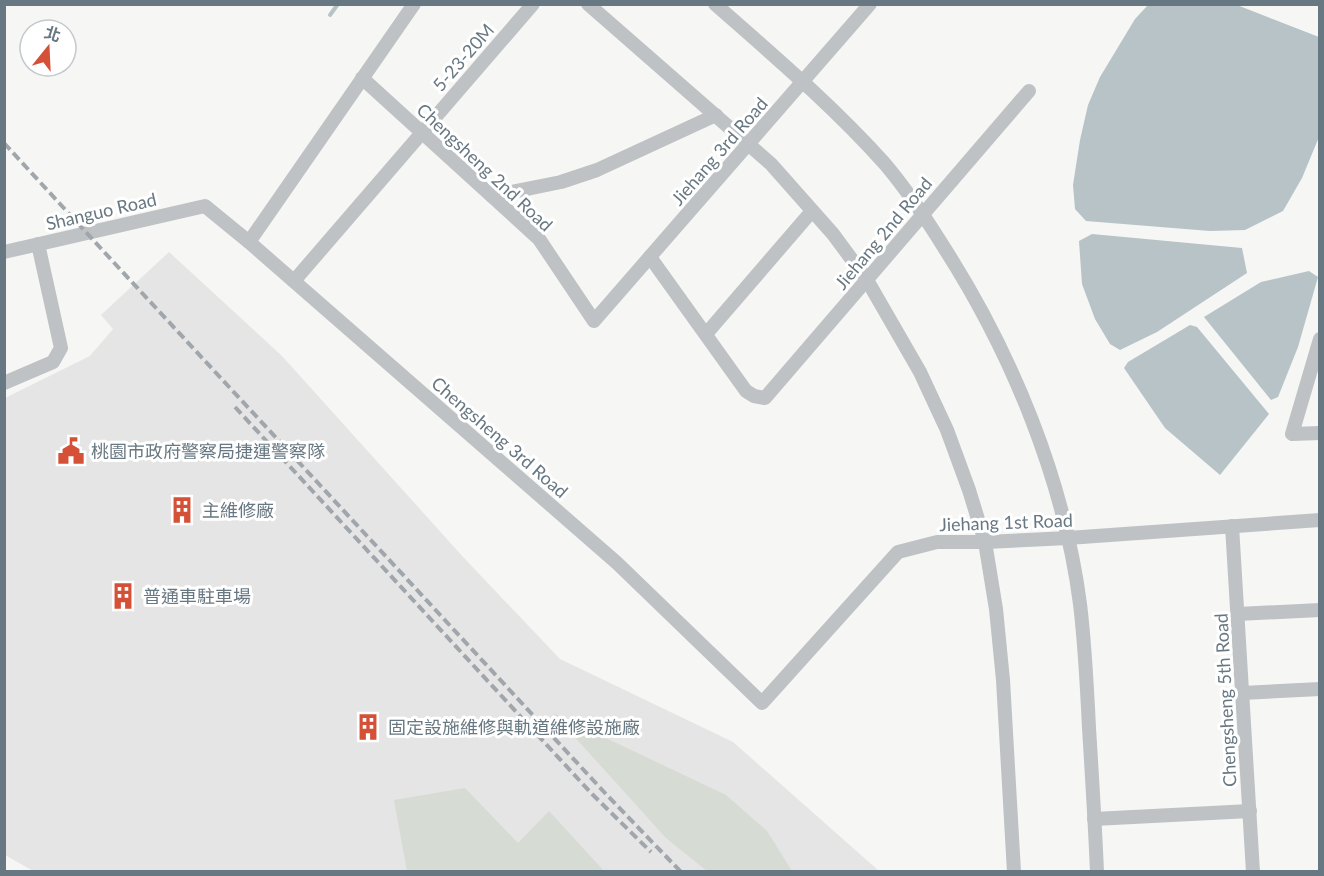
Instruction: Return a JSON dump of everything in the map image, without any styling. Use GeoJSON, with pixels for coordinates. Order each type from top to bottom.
{"type":"FeatureCollection","features":[{"type":"Feature","properties":{"kind":"street"},"geometry":{"type":"LineString","coordinates":[[249,242],[414,4]]}},
{"type":"Feature","properties":{"kind":"street","name":"5-23-20M"},"geometry":{"type":"LineString","coordinates":[[294,281],[533,4]]}},
{"type":"Feature","properties":{"kind":"street"},"geometry":{"type":"LineString","coordinates":[[588,4],[771,164],[833,234],[867,280],[920,372],[947,430],[985,542],[996,609],[1003,680],[1014,872]]}},
{"type":"Feature","properties":{"kind":"street"},"geometry":{"type":"LineString","coordinates":[[715,4],[839,115],[886,165],[923,214],[967,283],[1002,348],[1053,480],[1068,538],[1080,603],[1086,665],[1097,872]]}},
{"type":"Feature","properties":{"kind":"street","name":"Jiehang 3rd Road"},"geometry":{"type":"LineString","coordinates":[[594,321],[870,4]]}},
{"type":"Feature","properties":{"kind":"street","name":"Chengsheng 2nd Road"},"geometry":{"type":"LineString","coordinates":[[362,78],[540,238],[594,321]]}},
{"type":"Feature","properties":{"kind":"street","name":"Jiehang 2nd Road"},"geometry":{"type":"LineString","coordinates":[[706,334],[746,391],[754,396],[765,398],[1029,92]]}},
{"type":"Feature","properties":{"kind":"street"},"geometry":{"type":"LineString","coordinates":[[492,196],[561,182],[597,170],[716,115]]}},
{"type":"Feature","properties":{"kind":"street","name":"Chengsheng 3rd Road"},"geometry":{"type":"LineString","coordinates":[[205,206],[617,563],[762,703]]}},
{"type":"Feature","properties":{"kind":"street","name":"Shanguo Road"},"geometry":{"type":"LineString","coordinates":[[4,252],[205,206]]}},
{"type":"Feature","properties":{"kind":"street"},"geometry":{"type":"LineString","coordinates":[[650,257],[706,334],[812,211]]}},
{"type":"Feature","properties":{"kind":"street"},"geometry":{"type":"LineString","coordinates":[[4,383],[53,362],[61,348],[38,244]]}},
{"type":"Feature","properties":{"kind":"street"},"geometry":{"type":"LineString","coordinates":[[1318,347],[1292,434],[1320,433]]}},
{"type":"Feature","properties":{"kind":"street","name":"Jiehang 1st Road"},"geometry":{"type":"LineString","coordinates":[[762,703],[898,552],[937,542],[1068,538],[1320,520]]}},
{"type":"Feature","properties":{"kind":"street","name":"Chengsheng 5th Road"},"geometry":{"type":"LineString","coordinates":[[1232,526],[1253,872]]}},
{"type":"Feature","properties":{"kind":"street"},"geometry":{"type":"LineString","coordinates":[[1238,614],[1320,610]]}},
{"type":"Feature","properties":{"kind":"street"},"geometry":{"type":"LineString","coordinates":[[1242,693],[1320,689]]}},
{"type":"Feature","properties":{"kind":"street"},"geometry":{"type":"LineString","coordinates":[[1094,819],[1250,811]]}},
{"type":"Feature","properties":{"kind":"shaded area"},"geometry":{"type":"Polygon","coordinates":[[[1148,5],[1237,5],[1319,37],[1319,137],[1302,178],[1283,211],[1245,230],[1210,231],[1086,221],[1075,209],[1073,185],[1088,105],[1100,77],[1135,19],[1148,5]]]}},
{"type":"Feature","properties":{"kind":"shaded area"},"geometry":{"type":"Polygon","coordinates":[[[1092,234],[1242,248],[1247,273],[1157,332],[1120,350],[1110,344],[1095,319],[1082,284],[1079,241],[1092,234]]]}},
{"type":"Feature","properties":{"kind":"shaded area"},"geometry":{"type":"Polygon","coordinates":[[[169,252],[282,356],[464,558],[560,659],[733,742],[879,871],[35,872],[5,855],[5,398],[90,356],[113,329],[101,315],[169,252]]]}},
{"type":"Feature","properties":{"kind":"shaded area"},"geometry":{"type":"Polygon","coordinates":[[[1309,271],[1318,277],[1298,347],[1278,397],[1271,400],[1204,317],[1261,282],[1309,271]]]}},
{"type":"Feature","properties":{"kind":"shaded area"},"geometry":{"type":"Polygon","coordinates":[[[1190,325],[1197,327],[1269,414],[1220,475],[1165,428],[1124,368],[1128,362],[1190,325]]]}},
{"type":"Feature","properties":{"kind":"shaded area"},"geometry":{"type":"Polygon","coordinates":[[[553,713],[726,795],[767,831],[792,871],[707,871],[666,838],[553,713]]]}},
{"type":"Feature","properties":{"kind":"shaded area"},"geometry":{"type":"Polygon","coordinates":[[[465,788],[518,843],[549,811],[604,871],[407,871],[394,800],[465,788]]]}},
{"type":"Feature","properties":{"kind":"waterway"},"geometry":{"type":"LineString","coordinates":[[330,15],[338,4]]}},
{"type":"Feature","properties":{"kind":"railway"},"geometry":{"type":"LineString","coordinates":[[4,143],[605,793],[681,872]]}},
{"type":"Feature","properties":{"kind":"railway"},"geometry":{"type":"LineString","coordinates":[[235,407],[592,794],[651,852]]}},
{"type":"Feature","properties":{"kind":"place","name":"桃園市政府警察局捷運警察隊"},"geometry":{"type":"Point","coordinates":[71,451]}},
{"type":"Feature","properties":{"kind":"place","name":"主維修廠"},"geometry":{"type":"Point","coordinates":[182,510]}},
{"type":"Feature","properties":{"kind":"place","name":"普通車駐車場"},"geometry":{"type":"Point","coordinates":[123,596]}},
{"type":"Feature","properties":{"kind":"place","name":"固定設施維修與軌道維修設施廠"},"geometry":{"type":"Point","coordinates":[368,727]}}]}
